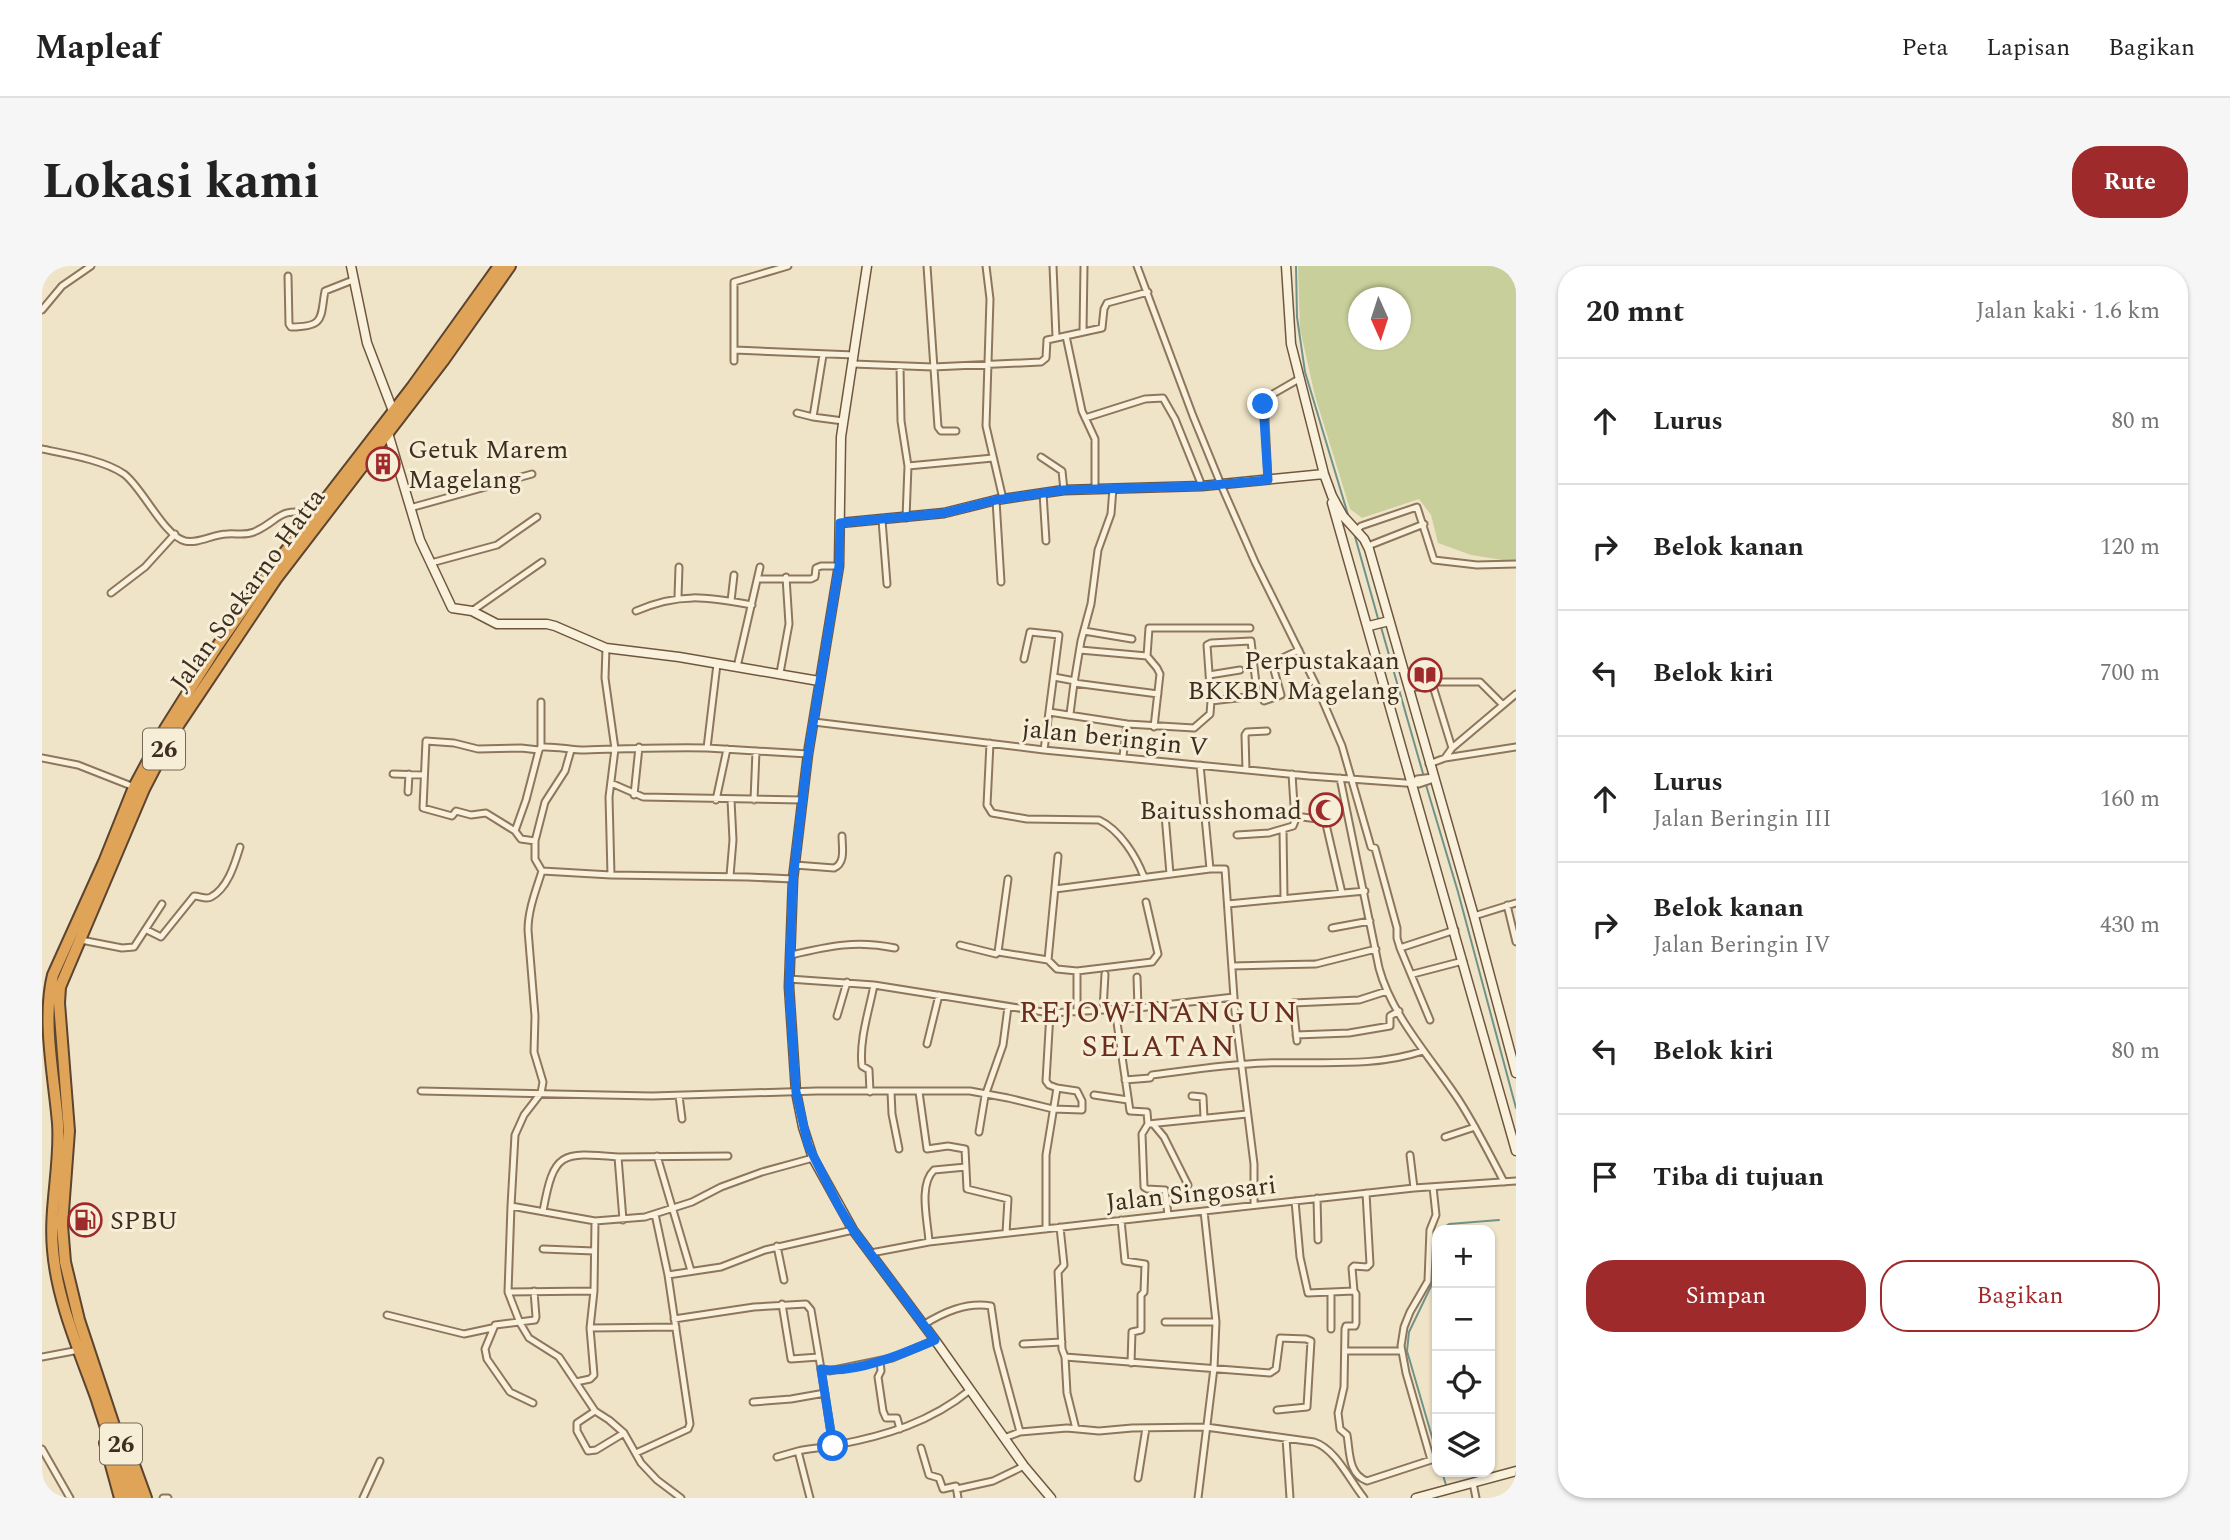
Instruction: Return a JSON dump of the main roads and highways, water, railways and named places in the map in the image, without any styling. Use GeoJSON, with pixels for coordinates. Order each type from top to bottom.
{"type":"FeatureCollection","features":[{"type":"Feature","properties":{"kind":"highway","name":"Jalan Soekarno Hatta"},"geometry":{"type":"LineString","coordinates":[[138,1498],[79,1350],[58,1282],[51,1213],[58,1157],[58,1126],[50,1043],[50,993],[80,939],[144,789],[173,733],[269,589],[388,433],[499,266]]}},
{"type":"Feature","properties":{"kind":"highway","name":"Jalan Soekarno Hatta"},"geometry":{"type":"LineString","coordinates":[[128,1498],[96,1388],[63,1250],[62,1205],[69,1161],[69,1130],[58,977],[134,787],[164,729],[268,574],[393,411],[510,266]]}},
{"type":"Feature","properties":{"kind":"highway"},"geometry":{"type":"LineString","coordinates":[[96,1388],[120,1498]]}},
{"type":"Feature","properties":{"kind":"highway"},"geometry":{"type":"LineString","coordinates":[[96,1388],[146,1498]]}},
{"type":"Feature","properties":{"kind":"waterway"},"geometry":{"type":"LineString","coordinates":[[1296,266],[1297,317],[1305,372],[1349,518]]}},
{"type":"Feature","properties":{"kind":"waterway"},"geometry":{"type":"LineString","coordinates":[[1354,533],[1379,622]]}},
{"type":"Feature","properties":{"kind":"waterway"},"geometry":{"type":"LineString","coordinates":[[1381,627],[1424,777]]}},
{"type":"Feature","properties":{"kind":"waterway"},"geometry":{"type":"LineString","coordinates":[[1426,785],[1458,892],[1516,1108]]}},
{"type":"Feature","properties":{"kind":"waterway"},"geometry":{"type":"LineString","coordinates":[[1448,1225],[1499,1220]]}},
{"type":"Feature","properties":{"kind":"waterway"},"geometry":{"type":"LineString","coordinates":[[1432,1284],[1409,1332],[1407,1351],[1432,1437]]}},
{"type":"Feature","properties":{"kind":"waterway"},"geometry":{"type":"LineString","coordinates":[[1444,1477],[1446,1485]]}},
{"type":"Feature","properties":{"kind":"place","name":"Getuk Marem Magelang"},"geometry":{"type":"Point","coordinates":[383,464]}},
{"type":"Feature","properties":{"kind":"place","name":"Perpustakaan BKKBN Magelang"},"geometry":{"type":"Point","coordinates":[1425,675]}},
{"type":"Feature","properties":{"kind":"place","name":"Baitusshomad"},"geometry":{"type":"Point","coordinates":[1326,810]}},
{"type":"Feature","properties":{"kind":"place","name":"SPBU"},"geometry":{"type":"Point","coordinates":[85,1220]}},
{"type":"Feature","properties":{"kind":"district","name":"REJOWINANGUN SELATAN"},"geometry":{"type":"Point","coordinates":[1159,1029]}}]}
